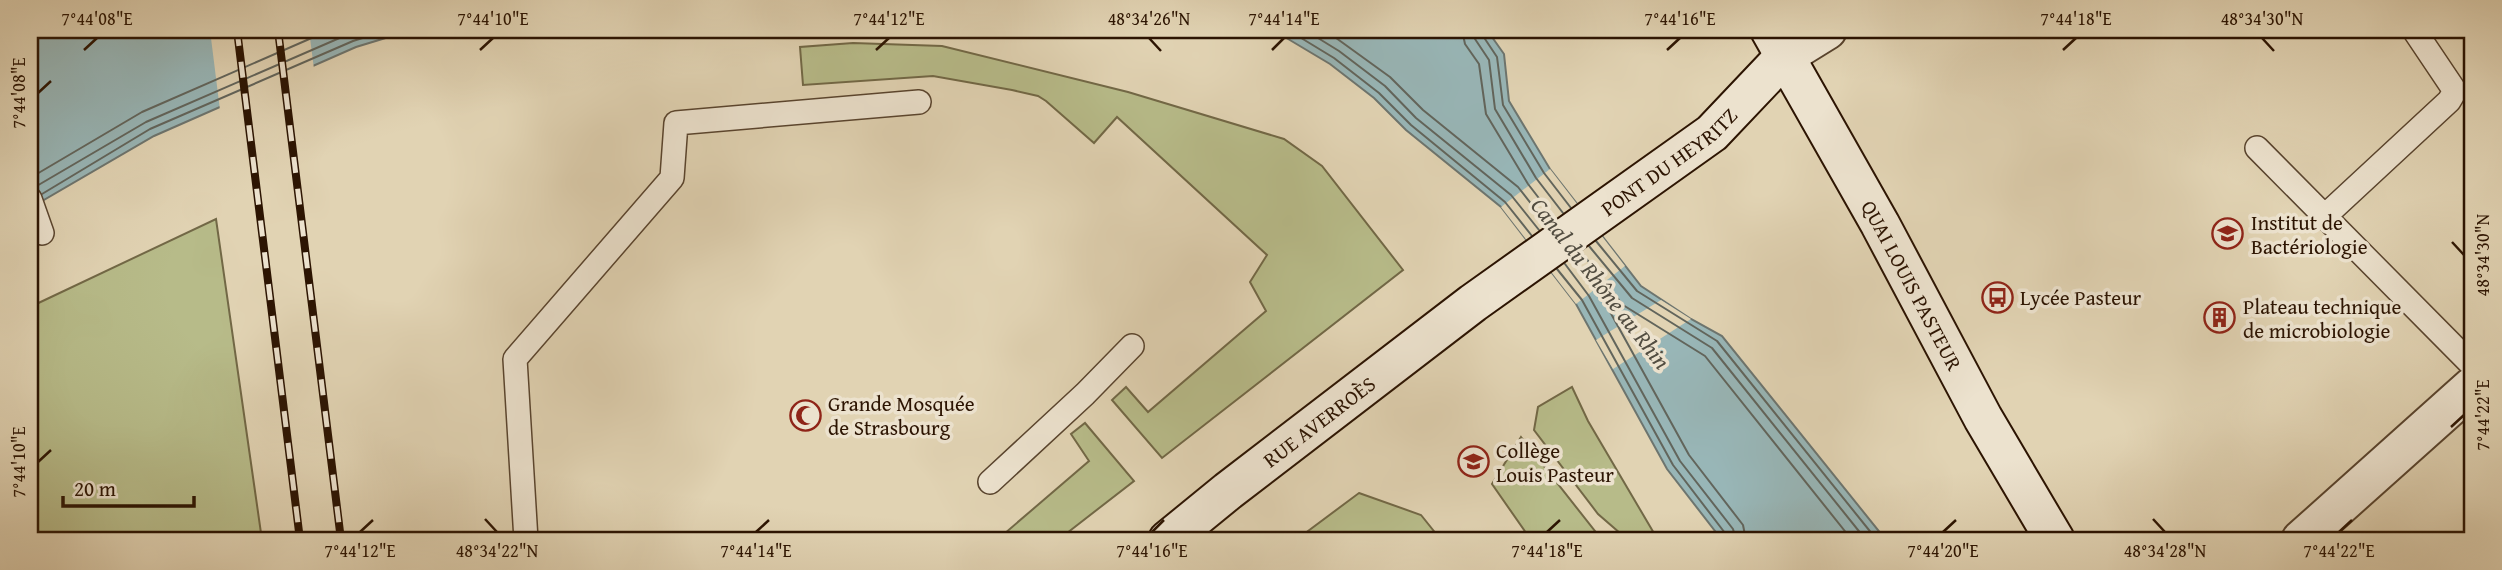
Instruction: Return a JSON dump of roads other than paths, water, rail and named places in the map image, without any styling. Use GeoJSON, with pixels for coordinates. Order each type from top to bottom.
{"type":"FeatureCollection","features":[{"type":"Feature","properties":{"kind":"main road","name":"PONT DU HEYRITZ"},"geometry":{"type":"LineString","coordinates":[[1473,303],[1712,133],[1778,43],[1827,30]]}},
{"type":"Feature","properties":{"kind":"main road","name":"QUAI LOUIS PASTEUR"},"geometry":{"type":"LineString","coordinates":[[1778,43],[1880,224],[1983,418],[2055,540]]}},
{"type":"Feature","properties":{"kind":"main road","name":"RUE AVERROÈS"},"geometry":{"type":"LineString","coordinates":[[1168,540],[1473,303]]}},
{"type":"Feature","properties":{"kind":"main road"},"geometry":{"type":"LineString","coordinates":[[2301,540],[2472,387]]}},
{"type":"Feature","properties":{"kind":"lane"},"geometry":{"type":"LineString","coordinates":[[2325,216],[2449,101],[2455,91],[2414,30]]}},
{"type":"Feature","properties":{"kind":"lane"},"geometry":{"type":"LineString","coordinates":[[526,540],[516,359],[672,178],[676,123],[919,102]]}},
{"type":"Feature","properties":{"kind":"lane"},"geometry":{"type":"LineString","coordinates":[[2257,148],[2472,365]]}},
{"type":"Feature","properties":{"kind":"lane"},"geometry":{"type":"LineString","coordinates":[[30,199],[42,233]]}},
{"type":"Feature","properties":{"kind":"lane"},"geometry":{"type":"LineString","coordinates":[[990,482],[1132,346]]}},
{"type":"Feature","properties":{"kind":"water"},"geometry":{"type":"Polygon","coordinates":[[[30,30],[412,30],[356,47],[154,136],[30,208],[30,30]]]}},
{"type":"Feature","properties":{"kind":"water","name":"Canal du Rhône au Rhin"},"geometry":{"type":"Polygon","coordinates":[[[1273,30],[1487,30],[1504,54],[1509,101],[1550,169],[1641,286],[1722,336],[1886,540],[1722,540],[1667,469],[1576,304],[1501,207],[1406,130],[1374,98],[1330,64],[1273,30]]]}},
{"type":"Feature","properties":{"kind":"railway"},"geometry":{"type":"LineString","coordinates":[[237,30],[300,540]]}},
{"type":"Feature","properties":{"kind":"railway"},"geometry":{"type":"LineString","coordinates":[[278,30],[341,540]]}},
{"type":"Feature","properties":{"kind":"place","name":"Institut de Bactériologie"},"geometry":{"type":"Point","coordinates":[2228,234]}},
{"type":"Feature","properties":{"kind":"place","name":"Lycée Pasteur"},"geometry":{"type":"Point","coordinates":[1997,297]}},
{"type":"Feature","properties":{"kind":"place","name":"Plateau technique de microbiologie"},"geometry":{"type":"Point","coordinates":[2220,318]}},
{"type":"Feature","properties":{"kind":"place","name":"Grande Mosquée de Strasbourg"},"geometry":{"type":"Point","coordinates":[805,415]}},
{"type":"Feature","properties":{"kind":"place","name":"Collège Louis Pasteur"},"geometry":{"type":"Point","coordinates":[1473,462]}}]}
